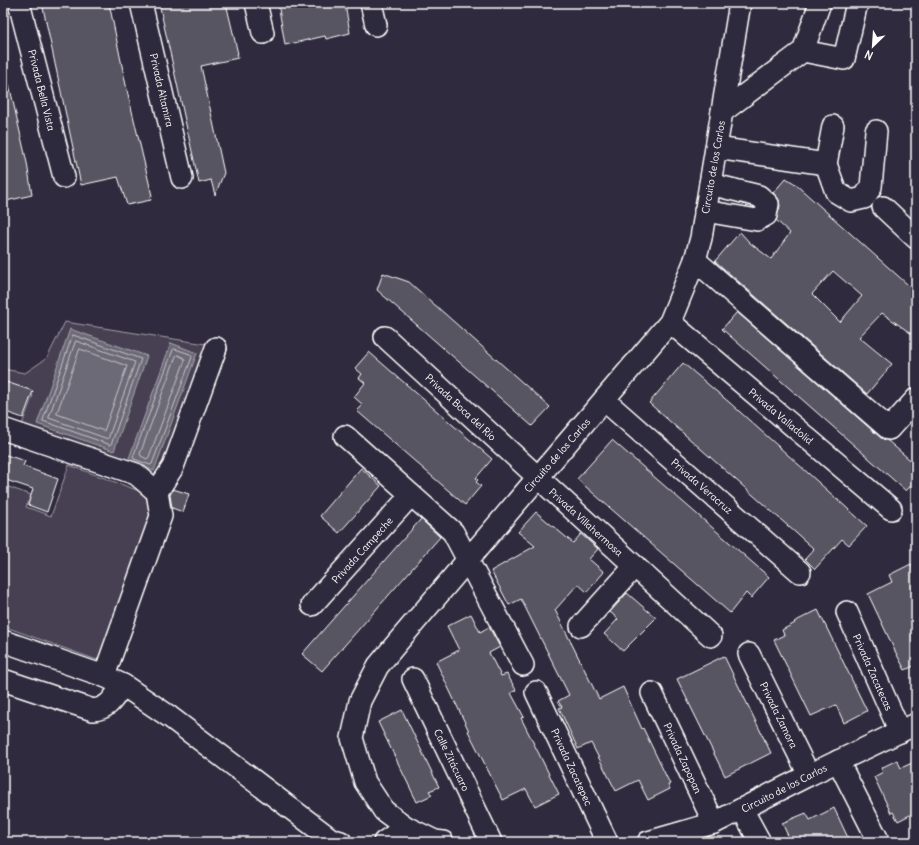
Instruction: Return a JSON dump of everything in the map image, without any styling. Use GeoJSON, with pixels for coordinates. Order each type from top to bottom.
{"type":"FeatureCollection","features":[{"type":"Feature","properties":{"kind":"street","name":"Privada Bella Vista"},"geometry":{"type":"LineString","coordinates":[[19,3],[64,177]]}},
{"type":"Feature","properties":{"kind":"street","name":"Privada Altamira"},"geometry":{"type":"LineString","coordinates":[[141,3],[182,178]]}},
{"type":"Feature","properties":{"kind":"street"},"geometry":{"type":"LineString","coordinates":[[256,3],[263,33]]}},
{"type":"Feature","properties":{"kind":"street"},"geometry":{"type":"LineString","coordinates":[[371,3],[376,24]]}},
{"type":"Feature","properties":{"kind":"street","name":"Circuito de los Carlos"},"geometry":{"type":"LineString","coordinates":[[443,842],[435,841],[406,827],[384,811],[365,782],[352,738],[360,701],[378,666],[670,322],[695,260],[701,238],[740,3]]}},
{"type":"Feature","properties":{"kind":"street"},"geometry":{"type":"LineString","coordinates":[[722,112],[803,51],[820,3]]}},
{"type":"Feature","properties":{"kind":"street"},"geometry":{"type":"LineString","coordinates":[[803,51],[844,59],[857,3]]}},
{"type":"Feature","properties":{"kind":"street"},"geometry":{"type":"LineString","coordinates":[[833,126],[826,164],[836,192],[851,201],[864,198],[871,187],[876,131]]}},
{"type":"Feature","properties":{"kind":"street"},"geometry":{"type":"LineString","coordinates":[[716,148],[826,164]]}},
{"type":"Feature","properties":{"kind":"street"},"geometry":{"type":"LineString","coordinates":[[705,211],[757,220],[766,215],[768,204],[760,196],[710,184]]}},
{"type":"Feature","properties":{"kind":"street"},"geometry":{"type":"LineString","coordinates":[[883,207],[916,238]]}},
{"type":"Feature","properties":{"kind":"street"},"geometry":{"type":"LineString","coordinates":[[695,260],[889,429],[916,399]]}},
{"type":"Feature","properties":{"kind":"street","name":"Privada Valladolid"},"geometry":{"type":"LineString","coordinates":[[670,322],[891,509]]}},
{"type":"Feature","properties":{"kind":"street","name":"Privada Boca del Río"},"geometry":{"type":"LineString","coordinates":[[385,337],[538,477]]}},
{"type":"Feature","properties":{"kind":"street"},"geometry":{"type":"LineString","coordinates":[[157,492],[173,466],[216,348]]}},
{"type":"Feature","properties":{"kind":"street","name":"Privada Veracruz"},"geometry":{"type":"LineString","coordinates":[[604,400],[800,572]]}},
{"type":"Feature","properties":{"kind":"street"},"geometry":{"type":"LineString","coordinates":[[3,429],[136,474],[157,492],[161,516],[104,676]]}},
{"type":"Feature","properties":{"kind":"street"},"geometry":{"type":"LineString","coordinates":[[345,436],[453,532],[523,665]]}},
{"type":"Feature","properties":{"kind":"street","name":"Privada Villahermosa"},"geometry":{"type":"LineString","coordinates":[[538,477],[711,636]]}},
{"type":"Feature","properties":{"kind":"street","name":"Privada Campeche"},"geometry":{"type":"LineString","coordinates":[[312,605],[411,495]]}},
{"type":"Feature","properties":{"kind":"street"},"geometry":{"type":"LineString","coordinates":[[581,626],[635,566]]}},
{"type":"Feature","properties":{"kind":"street","name":"Privada Zacatecas"},"geometry":{"type":"LineString","coordinates":[[847,612],[908,728]]}},
{"type":"Feature","properties":{"kind":"street"},"geometry":{"type":"LineString","coordinates":[[3,641],[104,676],[123,685],[170,717],[330,839],[341,842]]}},
{"type":"Feature","properties":{"kind":"street","name":"Privada Zamora"},"geometry":{"type":"LineString","coordinates":[[749,654],[809,775]]}},
{"type":"Feature","properties":{"kind":"street","name":"Calle Zitácuaro"},"geometry":{"type":"LineString","coordinates":[[413,679],[491,842]]}},
{"type":"Feature","properties":{"kind":"street"},"geometry":{"type":"LineString","coordinates":[[3,680],[93,710],[102,710],[108,705],[123,685]]}},
{"type":"Feature","properties":{"kind":"street","name":"Privada Zacatepec"},"geometry":{"type":"LineString","coordinates":[[536,692],[607,842]]}},
{"type":"Feature","properties":{"kind":"street","name":"Privada Zapopan"},"geometry":{"type":"LineString","coordinates":[[652,693],[714,823]]}},
{"type":"Feature","properties":{"kind":"street","name":"Circuito de los Carlos"},"geometry":{"type":"LineString","coordinates":[[648,842],[714,823],[809,775],[908,728]]}},
{"type":"Feature","properties":{"kind":"street"},"geometry":{"type":"LineString","coordinates":[[838,761],[877,838]]}},
{"type":"Feature","properties":{"kind":"street"},"geometry":{"type":"LineString","coordinates":[[742,809],[760,842]]}},
{"type":"Feature","properties":{"kind":"street"},"geometry":{"type":"LineString","coordinates":[[384,842],[406,827]]}},
{"type":"Feature","properties":{"kind":"shaded area"},"geometry":{"type":"Polygon","coordinates":[[[65,322],[206,344],[205,354],[159,476],[21,427],[33,395],[3,382],[3,369],[25,373],[47,358],[65,322]]]}},
{"type":"Feature","properties":{"kind":"shaded area"},"geometry":{"type":"Polygon","coordinates":[[[69,465],[142,492],[149,503],[151,525],[107,652],[97,660],[3,626],[3,485],[31,495],[26,507],[51,516],[69,465]]]}},
{"type":"Feature","properties":{"kind":"water"},"geometry":{"type":"Polygon","coordinates":[[[70,329],[147,356],[114,451],[37,424],[70,329]]]}},
{"type":"Feature","properties":{"kind":"water"},"geometry":{"type":"Polygon","coordinates":[[[171,343],[197,353],[154,471],[128,461],[171,343]]]}},
{"type":"Feature","properties":{"kind":"building"},"geometry":{"type":"Polygon","coordinates":[[[42,3],[109,3],[127,90],[152,196],[150,197],[151,200],[127,205],[118,177],[81,185],[42,3]]]}},
{"type":"Feature","properties":{"kind":"building"},"geometry":{"type":"Polygon","coordinates":[[[159,3],[226,3],[238,58],[201,66],[224,173],[215,195],[211,180],[199,183],[159,3]]]}},
{"type":"Feature","properties":{"kind":"building"},"geometry":{"type":"Polygon","coordinates":[[[278,3],[331,3],[332,7],[345,4],[350,33],[326,39],[325,36],[285,45],[278,3]]]}},
{"type":"Feature","properties":{"kind":"building"},"geometry":{"type":"Polygon","coordinates":[[[3,84],[9,84],[27,163],[32,195],[6,201],[3,187],[3,84]]]}},
{"type":"Feature","properties":{"kind":"building"},"geometry":{"type":"Polygon","coordinates":[[[786,178],[794,183],[916,292],[916,337],[882,313],[859,337],[892,364],[867,394],[715,261],[740,232],[750,243],[771,259],[790,233],[776,220],[780,206],[779,200],[773,193],[786,178]],[[833,271],[812,294],[840,322],[862,296],[833,271]]]}},
{"type":"Feature","properties":{"kind":"building"},"geometry":{"type":"Polygon","coordinates":[[[383,273],[409,282],[550,407],[532,426],[377,290],[383,273]]]}},
{"type":"Feature","properties":{"kind":"building"},"geometry":{"type":"Polygon","coordinates":[[[737,312],[881,438],[888,441],[916,465],[916,480],[906,491],[722,329],[737,312]]]}},
{"type":"Feature","properties":{"kind":"building"},"geometry":{"type":"Polygon","coordinates":[[[369,352],[492,459],[476,478],[478,480],[476,482],[481,486],[465,505],[357,411],[363,405],[354,397],[365,383],[359,378],[362,374],[355,368],[369,352]]]}},
{"type":"Feature","properties":{"kind":"building"},"geometry":{"type":"Polygon","coordinates":[[[683,363],[730,403],[867,526],[849,545],[842,539],[815,569],[805,559],[814,549],[649,403],[683,363]]]}},
{"type":"Feature","properties":{"kind":"building"},"geometry":{"type":"Polygon","coordinates":[[[3,381],[33,391],[23,418],[3,411],[3,381]]]}},
{"type":"Feature","properties":{"kind":"building"},"geometry":{"type":"Polygon","coordinates":[[[612,440],[769,577],[751,598],[746,593],[730,613],[577,479],[612,440]]]}},
{"type":"Feature","properties":{"kind":"building"},"geometry":{"type":"Polygon","coordinates":[[[3,454],[25,461],[23,466],[58,479],[47,512],[28,505],[33,489],[3,479],[3,454]]]}},
{"type":"Feature","properties":{"kind":"building"},"geometry":{"type":"Polygon","coordinates":[[[361,468],[381,486],[339,533],[320,516],[361,468]]]}},
{"type":"Feature","properties":{"kind":"building"},"geometry":{"type":"Polygon","coordinates":[[[173,489],[189,494],[183,512],[172,508],[170,495],[173,489]]]}},
{"type":"Feature","properties":{"kind":"building"},"geometry":{"type":"Polygon","coordinates":[[[536,512],[573,543],[581,534],[598,549],[589,559],[604,572],[587,592],[578,584],[555,610],[599,699],[623,687],[642,729],[643,728],[670,784],[668,785],[670,789],[648,800],[638,780],[616,791],[591,743],[578,749],[559,708],[562,707],[558,701],[569,695],[521,599],[509,605],[491,571],[535,546],[518,532],[536,512]]]}},
{"type":"Feature","properties":{"kind":"building"},"geometry":{"type":"Polygon","coordinates":[[[421,519],[440,537],[322,671],[302,654],[421,519]]]}},
{"type":"Feature","properties":{"kind":"building"},"geometry":{"type":"Polygon","coordinates":[[[911,564],[916,573],[916,665],[905,670],[868,594],[892,582],[889,575],[911,564]]]}},
{"type":"Feature","properties":{"kind":"building"},"geometry":{"type":"Polygon","coordinates":[[[627,593],[656,618],[623,651],[604,634],[618,619],[610,612],[627,593]]]}},
{"type":"Feature","properties":{"kind":"building"},"geometry":{"type":"Polygon","coordinates":[[[818,610],[867,711],[844,723],[836,705],[811,716],[774,640],[784,635],[782,630],[818,610]]]}},
{"type":"Feature","properties":{"kind":"building"},"geometry":{"type":"Polygon","coordinates":[[[471,614],[480,632],[489,627],[500,647],[489,653],[501,676],[507,674],[516,690],[511,693],[524,717],[521,718],[559,794],[535,806],[526,789],[503,800],[468,731],[436,662],[459,650],[447,626],[471,614]]]}},
{"type":"Feature","properties":{"kind":"building"},"geometry":{"type":"Polygon","coordinates":[[[724,656],[771,753],[725,776],[677,679],[724,656]]]}},
{"type":"Feature","properties":{"kind":"building"},"geometry":{"type":"Polygon","coordinates":[[[402,710],[439,787],[429,791],[432,795],[417,802],[378,722],[402,710]]]}},
{"type":"Feature","properties":{"kind":"building"},"geometry":{"type":"Polygon","coordinates":[[[897,760],[901,768],[912,763],[916,771],[916,812],[898,821],[893,812],[891,813],[874,777],[883,772],[881,768],[897,760]]]}},
{"type":"Feature","properties":{"kind":"building"},"geometry":{"type":"Polygon","coordinates":[[[834,808],[850,842],[791,842],[782,823],[806,813],[810,820],[834,808]]]}}]}
